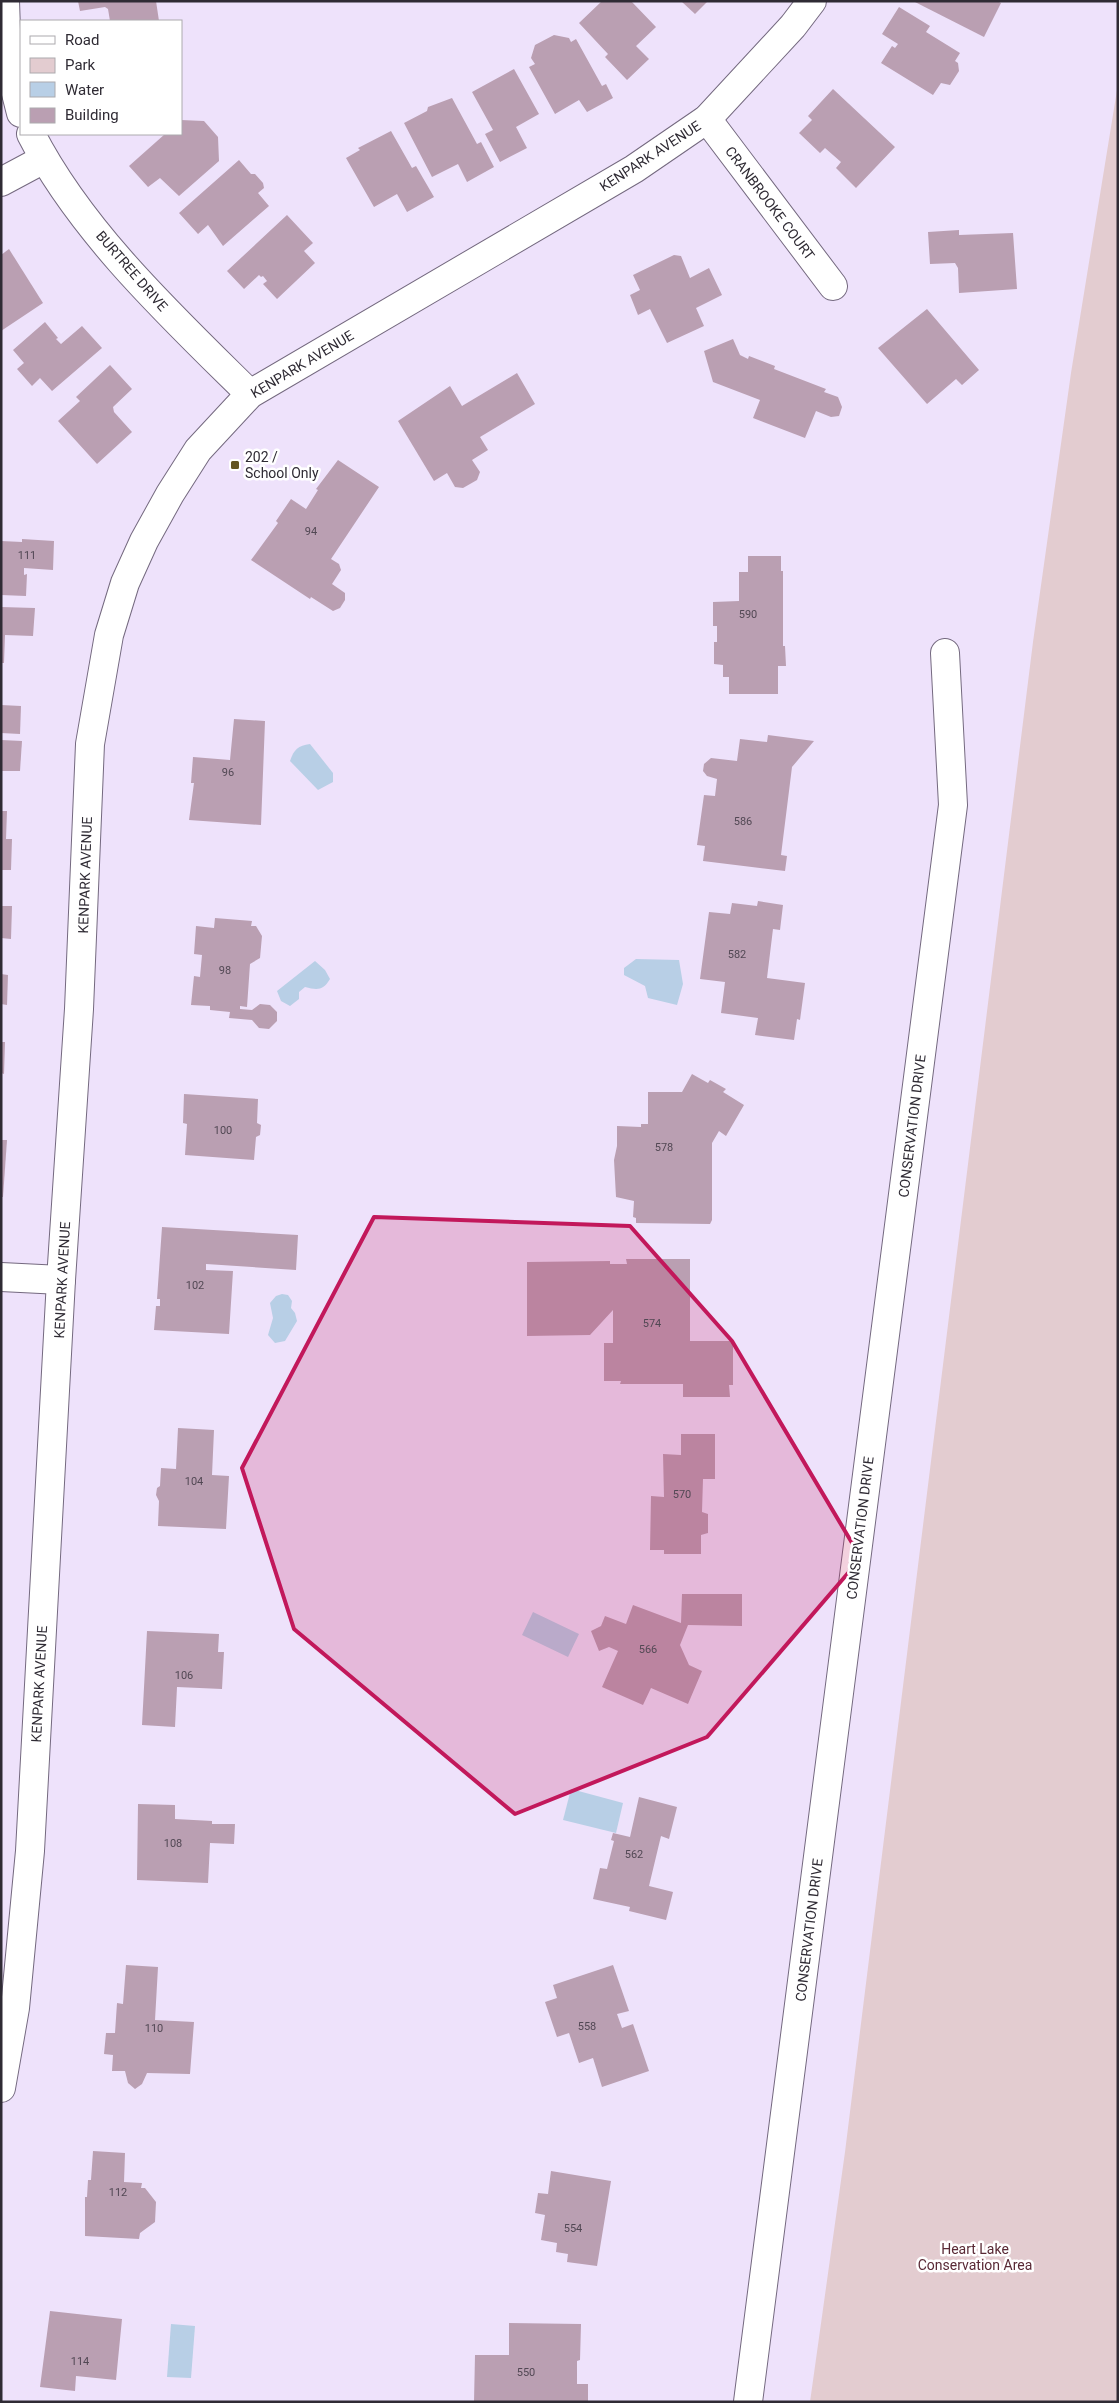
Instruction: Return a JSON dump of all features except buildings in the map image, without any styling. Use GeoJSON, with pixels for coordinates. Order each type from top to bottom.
{"type":"FeatureCollection","features":[{"type":"Feature","properties":{"kind":"street"},"geometry":{"type":"LineString","coordinates":[[4,1],[7,58],[20,109]]}},
{"type":"Feature","properties":{"kind":"street","name":"KENPARK AVENUE"},"geometry":{"type":"LineString","coordinates":[[1,2088],[15,2008],[30,1851],[61,1280],[80,1009],[90,744],[109,635],[128,576],[144,541],[170,494],[198,450],[250,394],[634,170],[707,119],[793,26],[812,1]]}},
{"type":"Feature","properties":{"kind":"street","name":"CRANBROOKE COURT"},"geometry":{"type":"LineString","coordinates":[[707,119],[834,286]]}},
{"type":"Feature","properties":{"kind":"street","name":"BURTREE DRIVE"},"geometry":{"type":"LineString","coordinates":[[32,135],[70,200],[163,308],[250,394]]}},
{"type":"Feature","properties":{"kind":"street"},"geometry":{"type":"LineString","coordinates":[[1,182],[44,159]]}},
{"type":"Feature","properties":{"kind":"street","name":"CONSERVATION DRIVE"},"geometry":{"type":"LineString","coordinates":[[748,2402],[953,805],[945,653]]}},
{"type":"Feature","properties":{"kind":"street"},"geometry":{"type":"LineString","coordinates":[[1,1277],[61,1280]]}},
{"type":"Feature","properties":{"kind":"highlighted area"},"geometry":{"type":"Polygon","coordinates":[[[374,1217],[630,1226],[732,1341],[861,1558],[707,1737],[515,1814],[294,1629],[242,1468],[374,1217]]]}},
{"type":"Feature","properties":{"kind":"green space","name":"Heart Lake Conservation Area"},"geometry":{"type":"Polygon","coordinates":[[[1118,84],[1118,2402],[810,2402],[845,2152],[1033,642],[1071,373],[1118,84]]]}},
{"type":"Feature","properties":{"kind":"water"},"geometry":{"type":"Polygon","coordinates":[[[310,744],[333,773],[333,782],[318,790],[290,761],[297,749],[310,744]]]}},
{"type":"Feature","properties":{"kind":"water"},"geometry":{"type":"Polygon","coordinates":[[[636,959],[679,960],[683,984],[677,1005],[648,998],[645,986],[624,975],[624,968],[636,959]]]}},
{"type":"Feature","properties":{"kind":"water"},"geometry":{"type":"Polygon","coordinates":[[[315,961],[325,970],[330,979],[325,986],[319,989],[305,987],[299,992],[299,999],[290,1006],[281,1001],[277,991],[315,961]]]}},
{"type":"Feature","properties":{"kind":"water"},"geometry":{"type":"Polygon","coordinates":[[[288,1295],[292,1301],[291,1308],[295,1313],[297,1321],[285,1341],[275,1343],[268,1335],[273,1318],[270,1303],[276,1296],[288,1295]]]}},
{"type":"Feature","properties":{"kind":"water"},"geometry":{"type":"Polygon","coordinates":[[[533,1612],[579,1634],[568,1657],[522,1635],[533,1612]]]}},
{"type":"Feature","properties":{"kind":"water"},"geometry":{"type":"Polygon","coordinates":[[[571,1789],[623,1803],[616,1833],[563,1820],[571,1789]]]}},
{"type":"Feature","properties":{"kind":"water"},"geometry":{"type":"Polygon","coordinates":[[[171,2324],[195,2326],[191,2378],[167,2377],[171,2324]]]}},
{"type":"Feature","properties":{"kind":"place","name":"202 / School Only"},"geometry":{"type":"Point","coordinates":[235,465]}}]}
